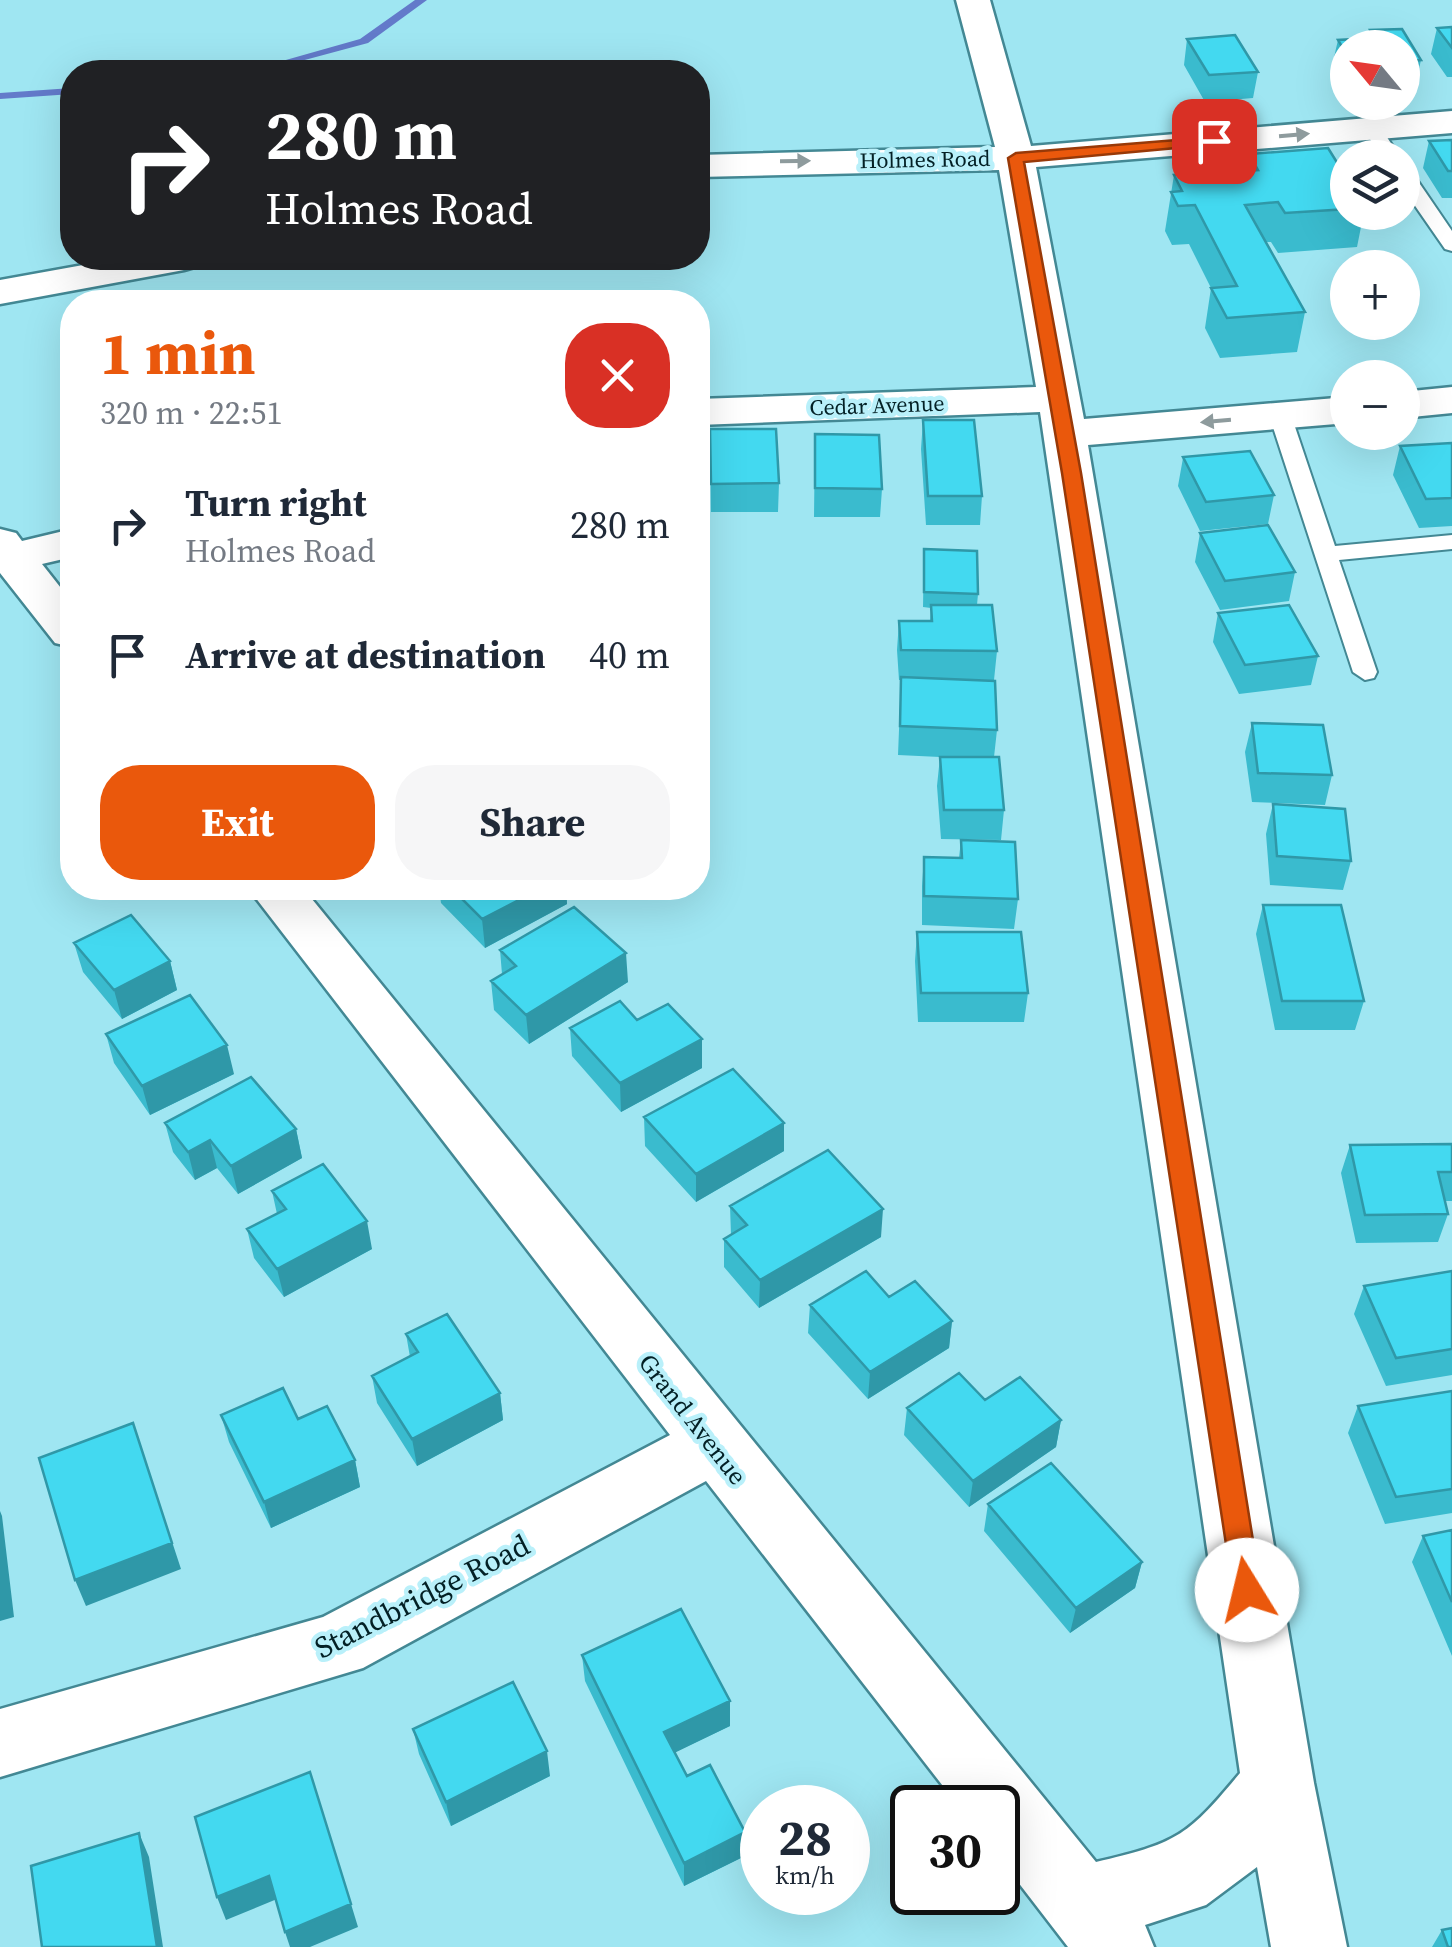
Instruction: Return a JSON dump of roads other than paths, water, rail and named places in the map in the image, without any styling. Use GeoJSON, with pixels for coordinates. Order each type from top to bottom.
{"type":"FeatureCollection","features":[{"type":"Feature","properties":{"kind":"street"},"geometry":{"type":"LineString","coordinates":[[973,0],[1016,158],[1061,417],[1278,1783],[1309,1947]]}},
{"type":"Feature","properties":{"kind":"street","name":"Holmes Road"},"geometry":{"type":"LineString","coordinates":[[1392,140],[1452,122]]}},
{"type":"Feature","properties":{"kind":"street","name":"Holmes Road"},"geometry":{"type":"LineString","coordinates":[[710,166],[1330,145]]}},
{"type":"Feature","properties":{"kind":"street"},"geometry":{"type":"LineString","coordinates":[[0,292],[119,270]]}},
{"type":"Feature","properties":{"kind":"street"},"geometry":{"type":"LineString","coordinates":[[1420,403],[1452,400]]}},
{"type":"Feature","properties":{"kind":"street","name":"Cedar Avenue"},"geometry":{"type":"LineString","coordinates":[[710,412],[1061,417],[1280,416],[1330,412]]}},
{"type":"Feature","properties":{"kind":"street"},"geometry":{"type":"LineString","coordinates":[[7,550],[60,544]]}},
{"type":"Feature","properties":{"kind":"street"},"geometry":{"type":"LineString","coordinates":[[7,550],[60,617]]}},
{"type":"Feature","properties":{"kind":"street","name":"Grand Avenue"},"geometry":{"type":"LineString","coordinates":[[283,900],[1099,1925]]}},
{"type":"Feature","properties":{"kind":"street","name":"Standbridge Road"},"geometry":{"type":"LineString","coordinates":[[0,1744],[338,1645],[713,1444]]}},
{"type":"Feature","properties":{"kind":"street"},"geometry":{"type":"LineString","coordinates":[[1099,1925],[1180,1879],[1228,1845],[1278,1783]]}},
{"type":"Feature","properties":{"kind":"lane"},"geometry":{"type":"LineString","coordinates":[[1420,198],[1452,245]]}},
{"type":"Feature","properties":{"kind":"lane"},"geometry":{"type":"LineString","coordinates":[[1280,416],[1365,672]]}},
{"type":"Feature","properties":{"kind":"lane"},"geometry":{"type":"LineString","coordinates":[[1326,554],[1452,542]]}},
{"type":"Feature","properties":{"kind":"waterway"},"geometry":{"type":"LineString","coordinates":[[294,60],[364,41],[422,0]]}},
{"type":"Feature","properties":{"kind":"waterway"},"geometry":{"type":"LineString","coordinates":[[0,96],[60,92]]}}]}
